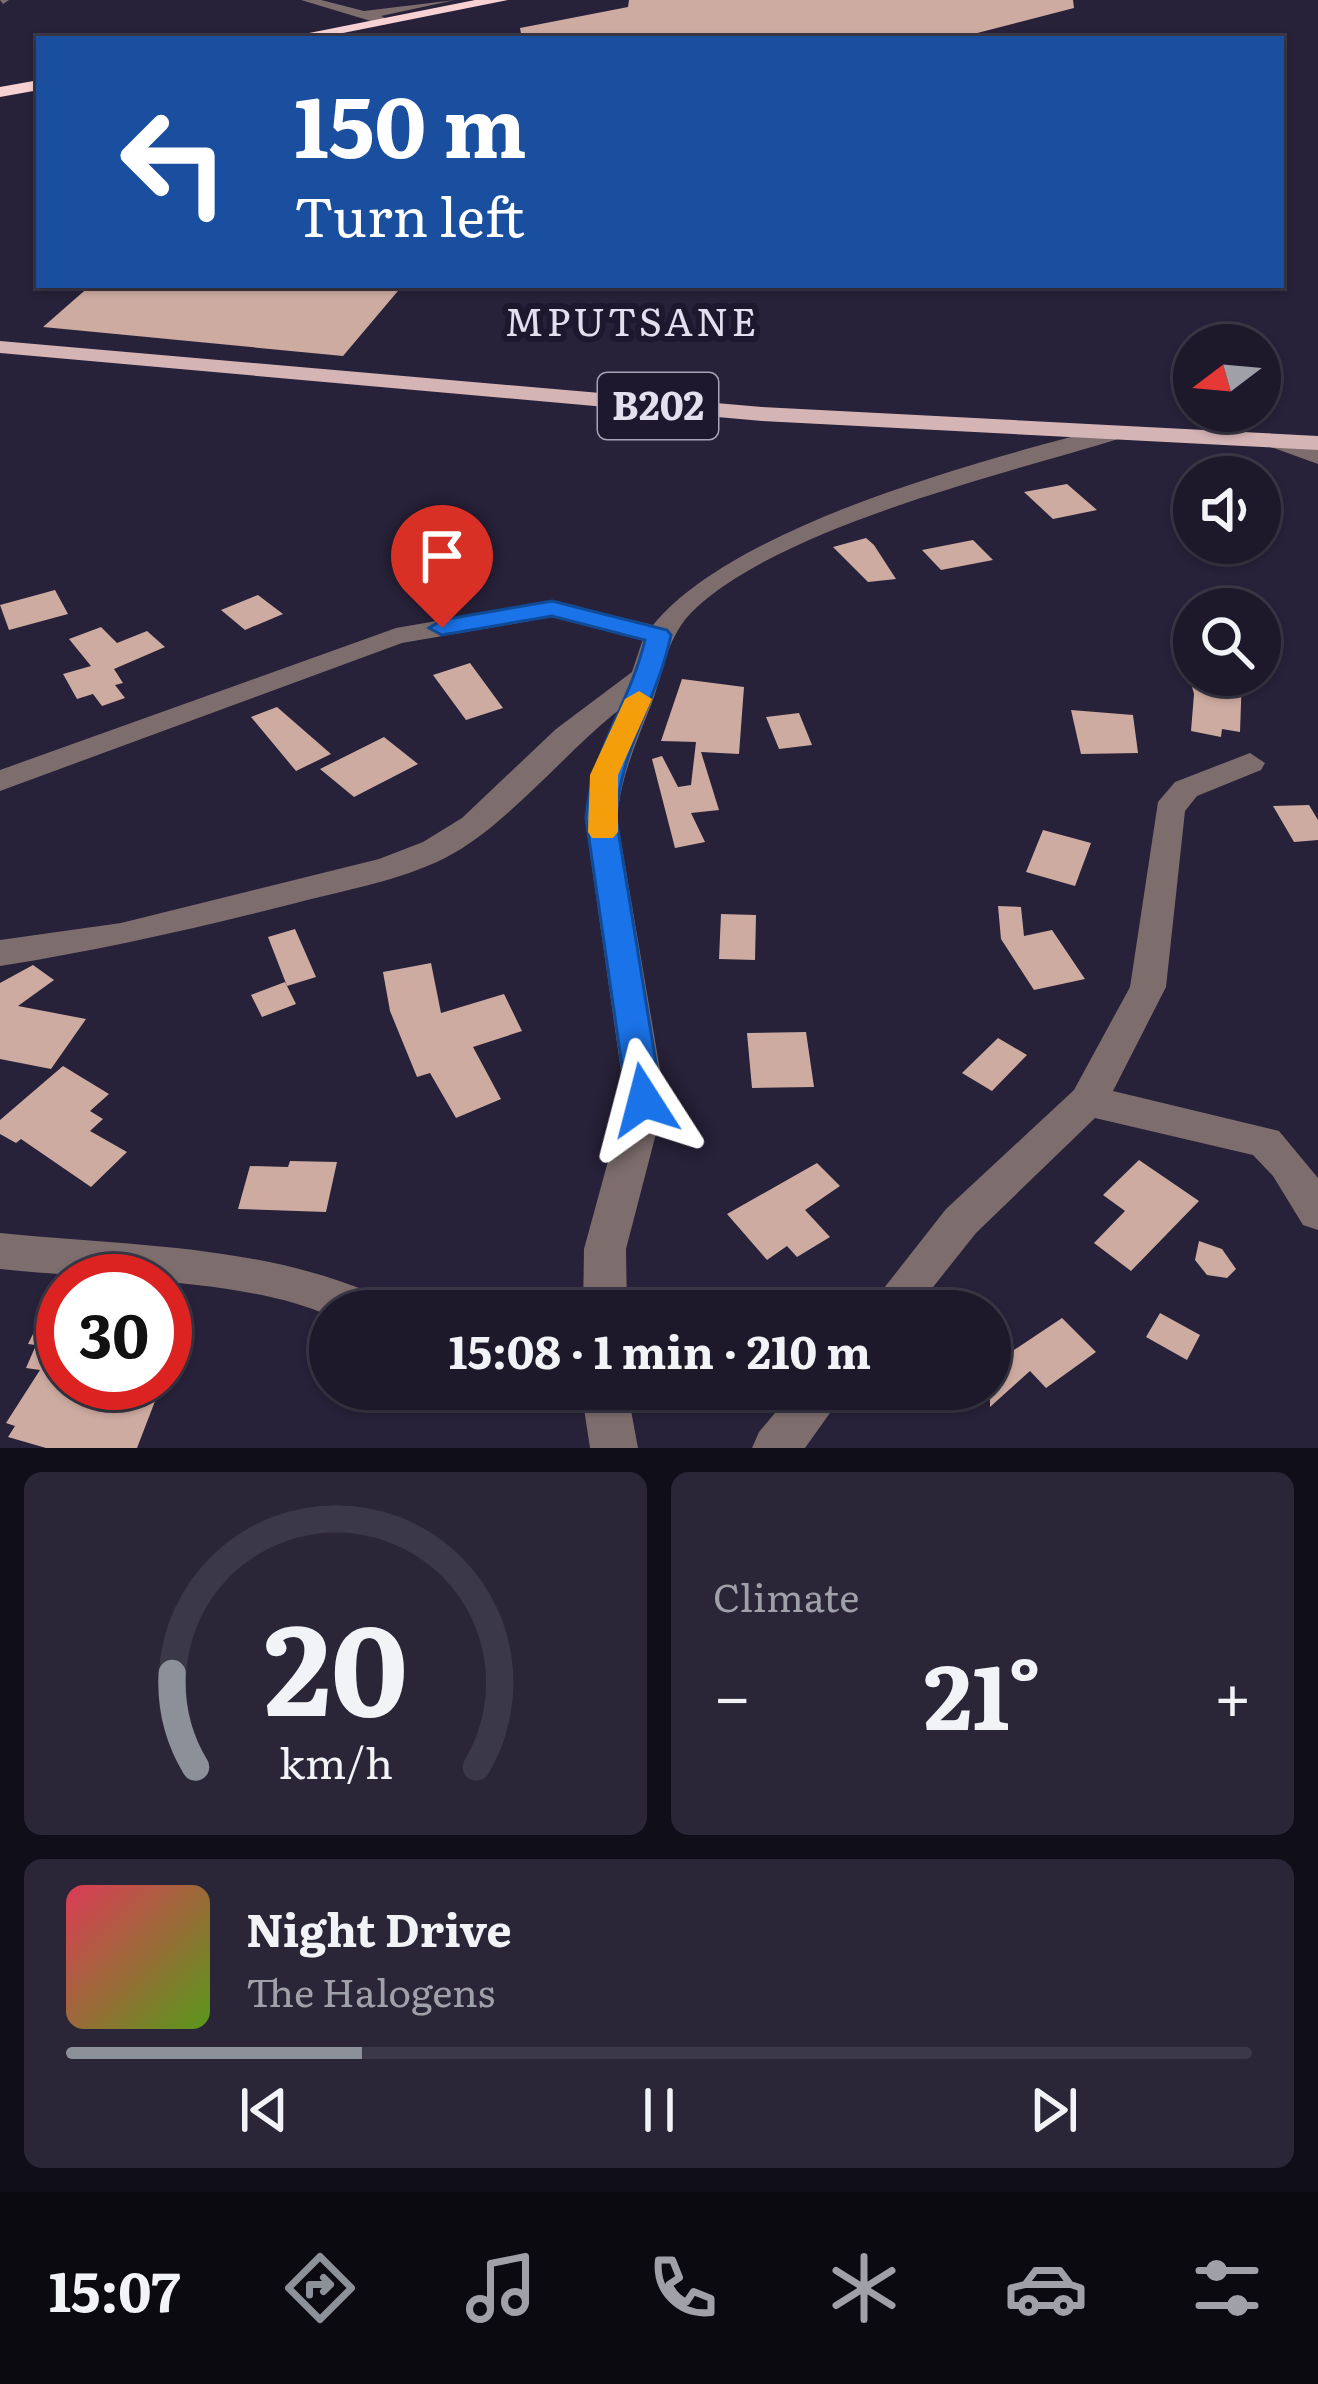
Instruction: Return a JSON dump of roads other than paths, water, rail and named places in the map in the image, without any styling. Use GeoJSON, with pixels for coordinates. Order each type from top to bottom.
{"type":"FeatureCollection","features":[{"type":"Feature","properties":{"kind":"highway"},"geometry":{"type":"LineString","coordinates":[[303,36],[500,0]]}},
{"type":"Feature","properties":{"kind":"highway"},"geometry":{"type":"LineString","coordinates":[[0,92],[36,86]]}},
{"type":"Feature","properties":{"kind":"main road","name":"B202"},"geometry":{"type":"LineString","coordinates":[[0,347],[715,410],[1318,443]]}},
{"type":"Feature","properties":{"kind":"street"},"geometry":{"type":"LineString","coordinates":[[307,0],[384,21]]}},
{"type":"Feature","properties":{"kind":"street"},"geometry":{"type":"LineString","coordinates":[[364,15],[449,0]]}},
{"type":"Feature","properties":{"kind":"street"},"geometry":{"type":"LineString","coordinates":[[605,1290],[605,1249],[644,1100],[601,818],[604,775],[650,672],[658,635],[693,595],[761,553],[904,500],[1110,434]]}},
{"type":"Feature","properties":{"kind":"street"},"geometry":{"type":"LineString","coordinates":[[1279,442],[1318,457]]}},
{"type":"Feature","properties":{"kind":"street"},"geometry":{"type":"LineString","coordinates":[[0,782],[396,636],[552,609],[658,635]]}},
{"type":"Feature","properties":{"kind":"street"},"geometry":{"type":"LineString","coordinates":[[0,972],[17,951],[121,935],[388,868],[435,850],[473,825],[567,736],[650,672]]}},
{"type":"Feature","properties":{"kind":"street"},"geometry":{"type":"LineString","coordinates":[[905,1290],[961,1221],[1088,1101],[1148,987],[1169,809],[1186,789],[1250,763]]}},
{"type":"Feature","properties":{"kind":"street"},"geometry":{"type":"LineString","coordinates":[[1088,1101],[1265,1142],[1287,1164],[1318,1213]]}},
{"type":"Feature","properties":{"kind":"street"},"geometry":{"type":"LineString","coordinates":[[0,1251],[230,1275],[312,1290]]}},
{"type":"Feature","properties":{"kind":"street"},"geometry":{"type":"LineString","coordinates":[[608,1410],[614,1448]]}},
{"type":"Feature","properties":{"kind":"street"},"geometry":{"type":"LineString","coordinates":[[776,1448],[807,1410]]}},
{"type":"Feature","properties":{"kind":"district","name":"MPUTSANE"},"geometry":{"type":"Point","coordinates":[632,322]}}]}
